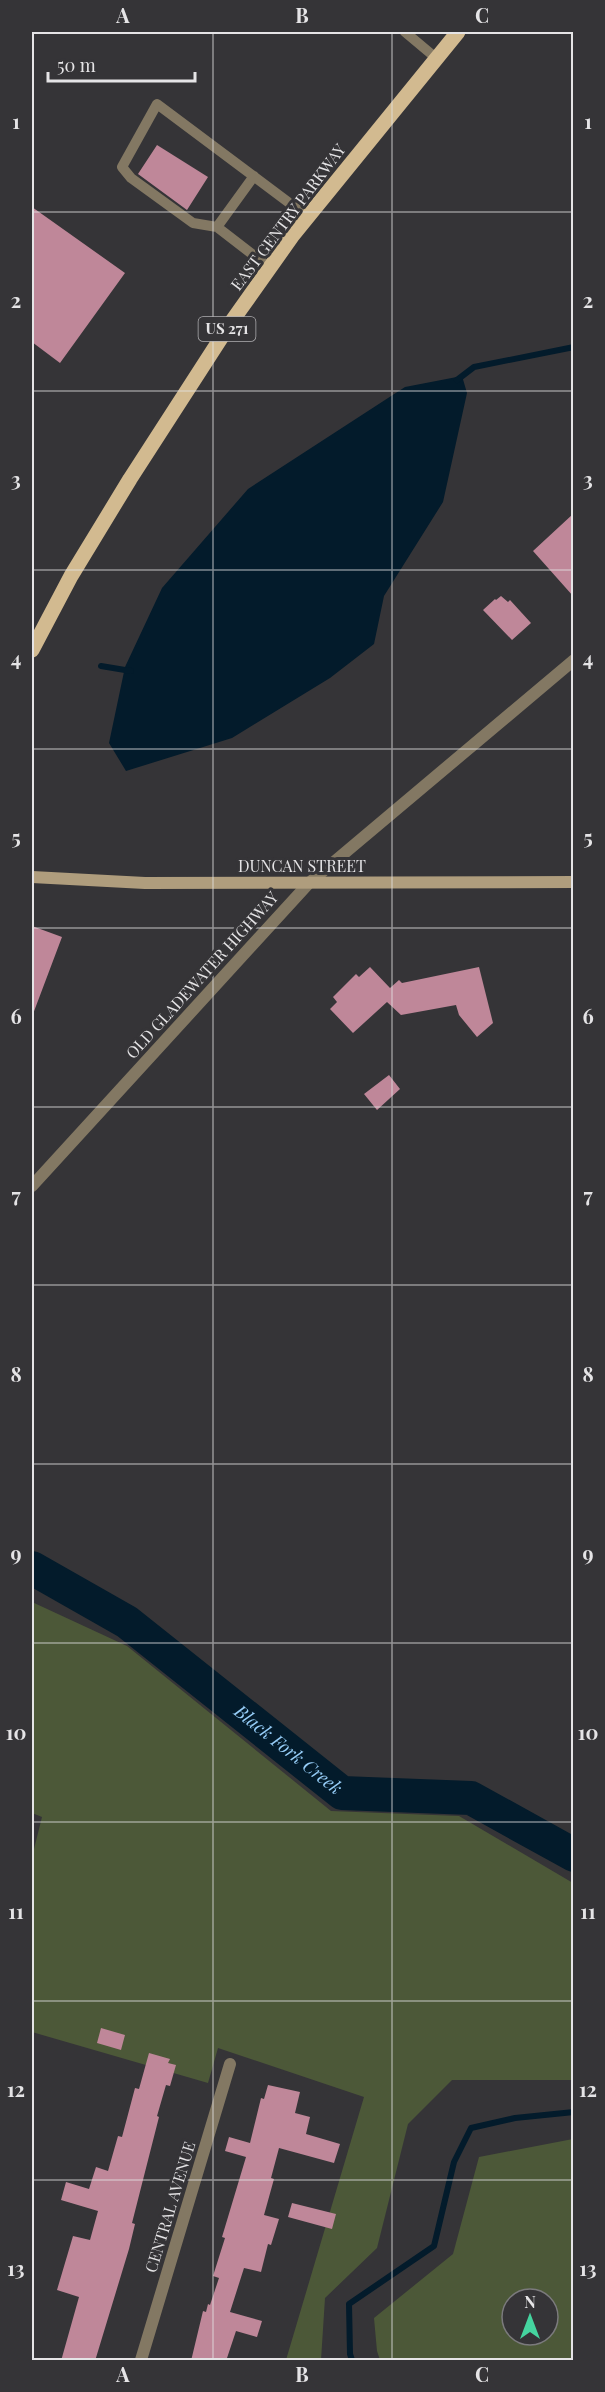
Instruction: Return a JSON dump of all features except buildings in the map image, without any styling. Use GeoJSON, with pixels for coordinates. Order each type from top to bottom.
{"type":"FeatureCollection","features":[{"type":"Feature","properties":{"kind":"main road","name":"EAST GENTRY PARKWAY"},"geometry":{"type":"LineString","coordinates":[[32,650],[71,576],[130,479],[232,321],[308,217],[458,32]]}},
{"type":"Feature","properties":{"kind":"street","name":"OLD GLADEWATER HIGHWAY"},"geometry":{"type":"LineString","coordinates":[[32,1186],[309,883],[573,660]]}},
{"type":"Feature","properties":{"kind":"street","name":"DUNCAN STREET"},"geometry":{"type":"LineString","coordinates":[[32,877],[145,883],[573,882]]}},
{"type":"Feature","properties":{"kind":"street","name":"CENTRAL AVENUE"},"geometry":{"type":"LineString","coordinates":[[141,2361],[230,2064]]}},
{"type":"Feature","properties":{"kind":"lane"},"geometry":{"type":"LineString","coordinates":[[405,32],[436,58]]}},
{"type":"Feature","properties":{"kind":"lane"},"geometry":{"type":"LineString","coordinates":[[270,268],[217,227],[193,223],[131,178],[122,167],[157,104],[308,217]]}},
{"type":"Feature","properties":{"kind":"lane"},"geometry":{"type":"LineString","coordinates":[[217,227],[254,176]]}},
{"type":"Feature","properties":{"kind":"green space"},"geometry":{"type":"Polygon","coordinates":[[[32,1602],[127,1646],[331,1811],[459,1816],[573,1883],[573,2080],[452,2080],[408,2124],[377,2248],[325,2298],[321,2360],[286,2360],[364,2097],[218,2048],[208,2083],[32,2032],[32,1857],[42,1817],[32,1813],[32,1602]]]}},
{"type":"Feature","properties":{"kind":"green space"},"geometry":{"type":"Polygon","coordinates":[[[573,2139],[573,2360],[380,2360],[374,2318],[453,2254],[479,2157],[573,2139]]]}},
{"type":"Feature","properties":{"kind":"water"},"geometry":{"type":"Polygon","coordinates":[[[462,376],[467,393],[443,502],[384,596],[374,644],[330,678],[232,738],[126,771],[109,743],[125,667],[162,588],[248,489],[405,387],[462,376]]]}},
{"type":"Feature","properties":{"kind":"waterway"},"geometry":{"type":"LineString","coordinates":[[457,380],[474,367],[574,347]]}},
{"type":"Feature","properties":{"kind":"waterway"},"geometry":{"type":"LineString","coordinates":[[101,666],[131,671]]}},
{"type":"Feature","properties":{"kind":"waterway","name":"Black Fork Creek"},"geometry":{"type":"LineString","coordinates":[[32,1568],[127,1622],[342,1793],[471,1798],[574,1855]]}},
{"type":"Feature","properties":{"kind":"waterway"},"geometry":{"type":"LineString","coordinates":[[352,2360],[349,2304],[434,2246],[454,2162],[471,2128],[515,2118],[574,2112]]}}]}
